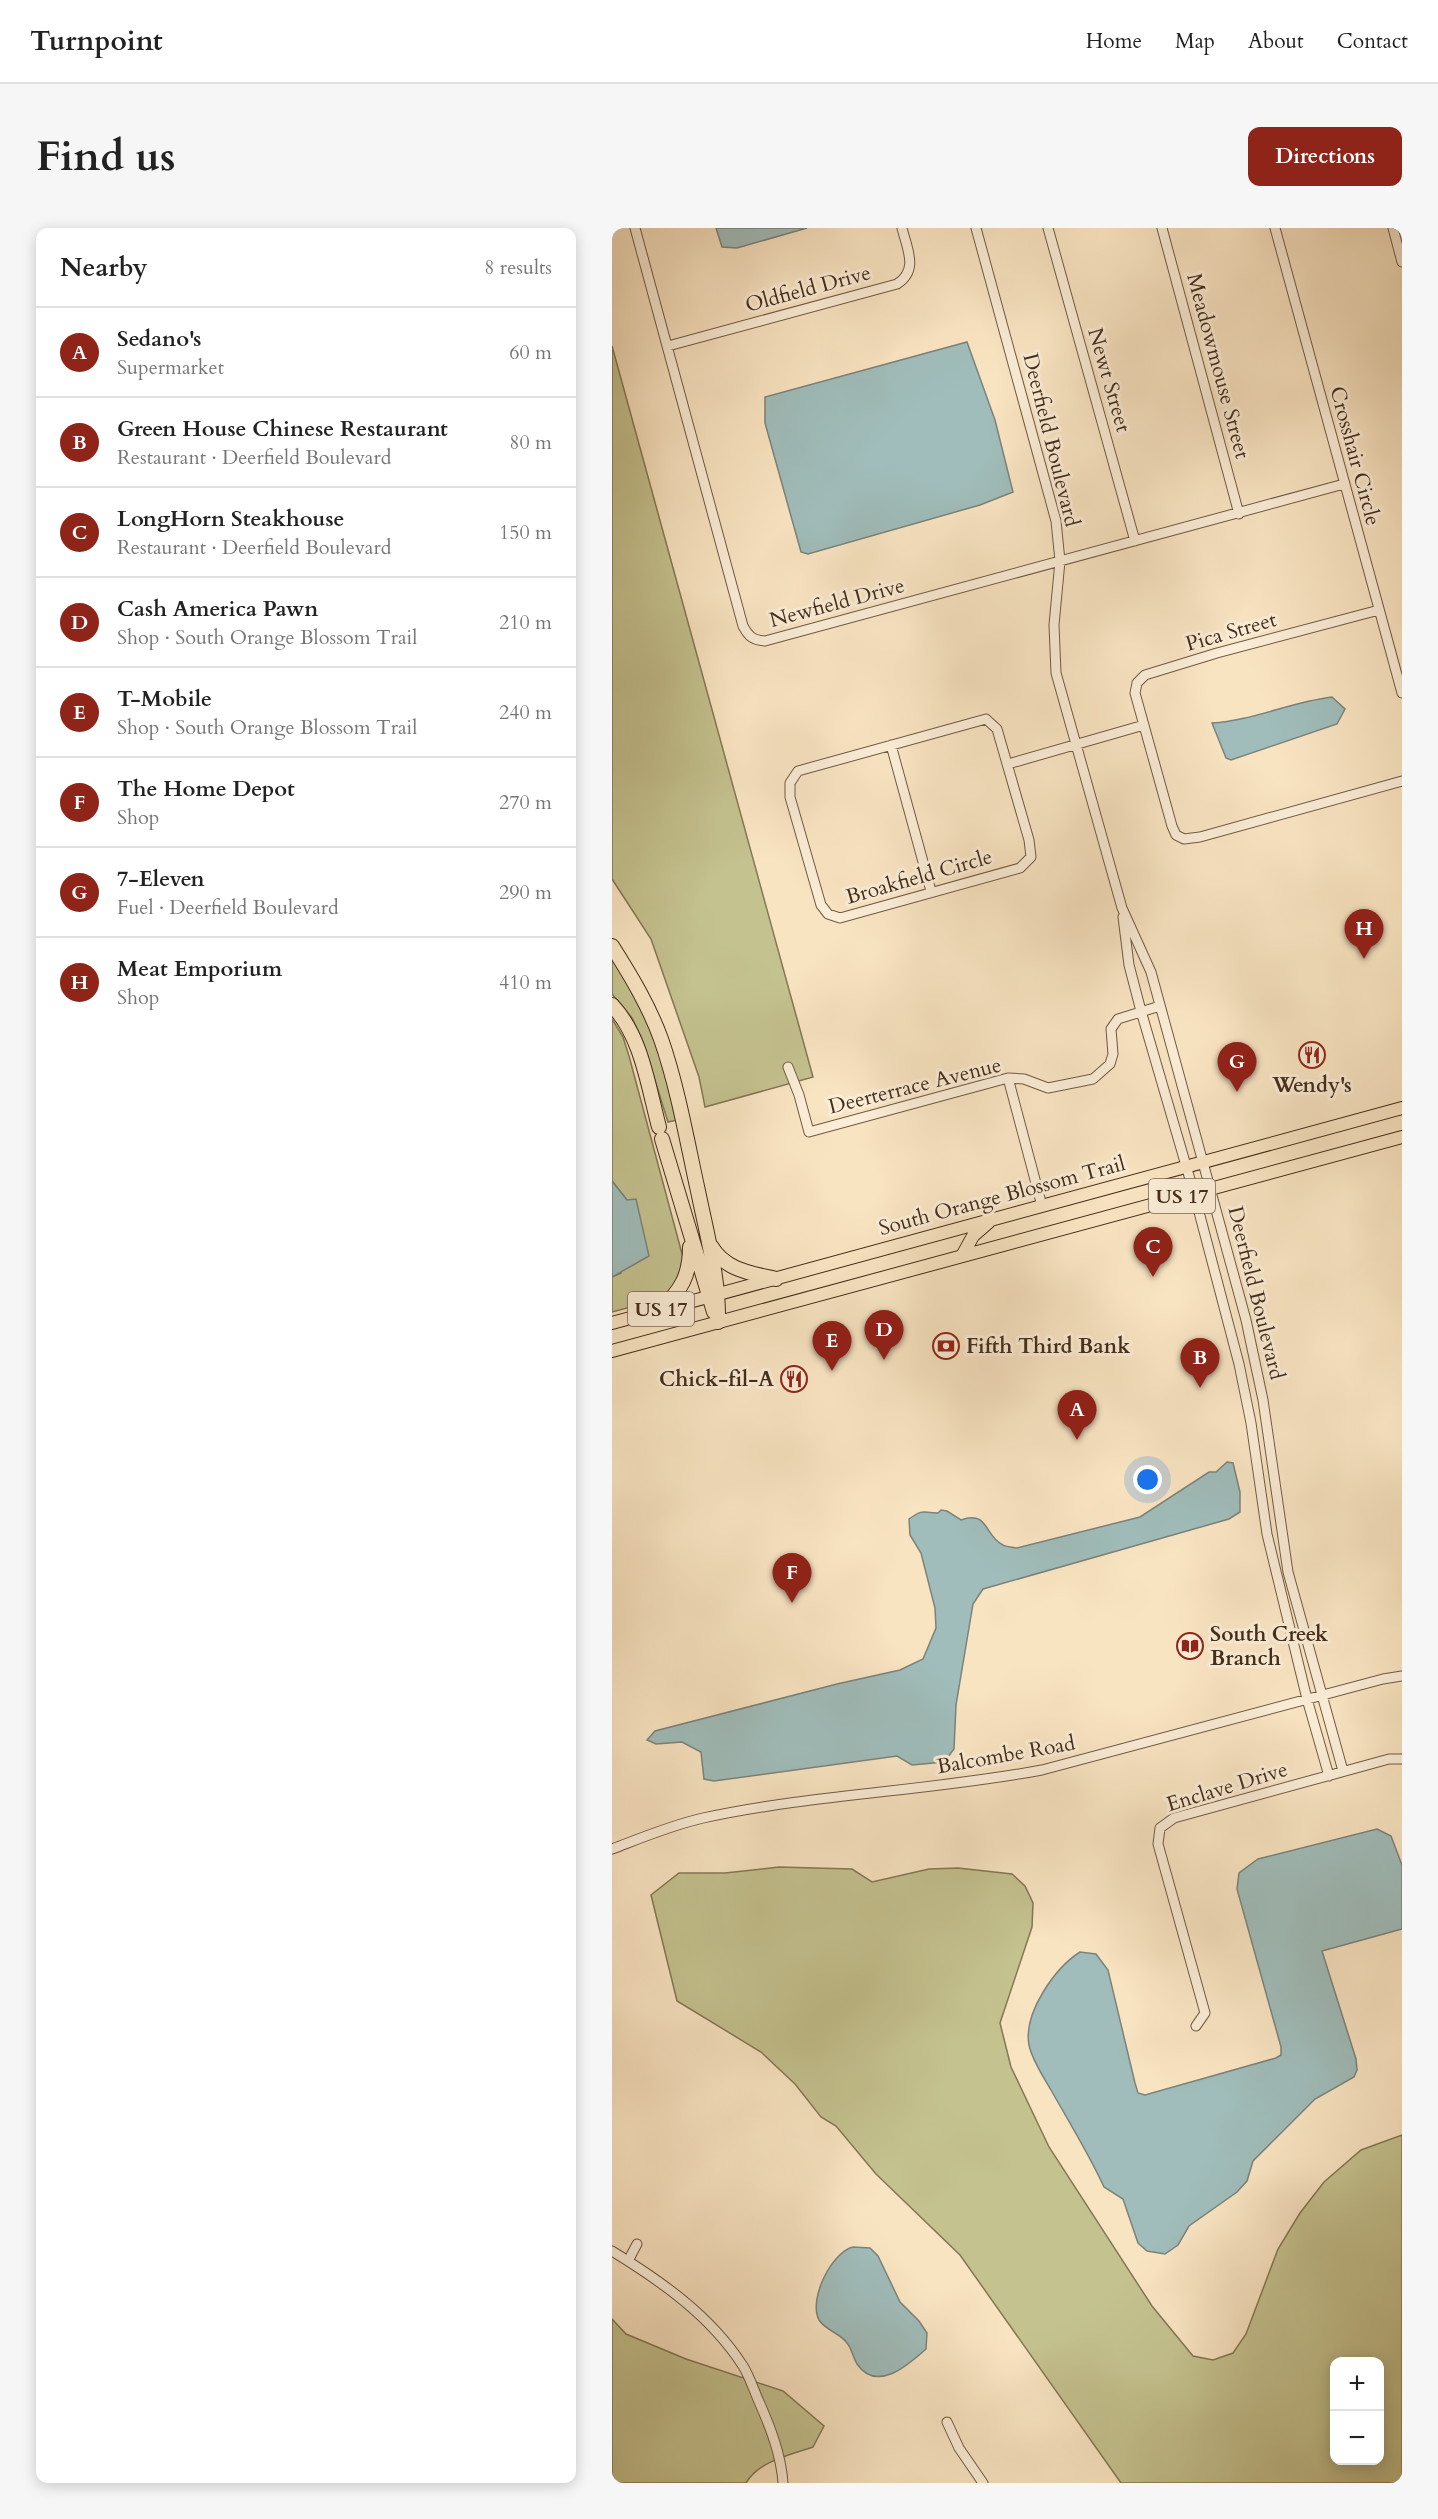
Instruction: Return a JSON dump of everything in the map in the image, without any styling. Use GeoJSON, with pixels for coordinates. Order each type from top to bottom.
{"type":"FeatureCollection","features":[{"type":"Feature","properties":{"kind":"highway"},"geometry":{"type":"LineString","coordinates":[[612,946],[633,979],[661,1040],[677,1097],[709,1243],[718,1322]]}},
{"type":"Feature","properties":{"kind":"highway"},"geometry":{"type":"LineString","coordinates":[[612,1005],[630,1031],[639,1054],[690,1236],[714,1295]]}},
{"type":"Feature","properties":{"kind":"highway"},"geometry":{"type":"LineString","coordinates":[[659,1310],[678,1293],[684,1284],[690,1262],[690,1236]]}},
{"type":"Feature","properties":{"kind":"highway"},"geometry":{"type":"LineString","coordinates":[[709,1243],[717,1256],[735,1268],[776,1279]]}},
{"type":"Feature","properties":{"kind":"main road","name":"South Orange Blossom Trail"},"geometry":{"type":"LineString","coordinates":[[612,1323],[1402,1108]]}},
{"type":"Feature","properties":{"kind":"main road","name":"US 17"},"geometry":{"type":"LineString","coordinates":[[612,1351],[1402,1137]]}},
{"type":"Feature","properties":{"kind":"main road"},"geometry":{"type":"LineString","coordinates":[[962,1256],[973,1236],[992,1219]]}},
{"type":"Feature","properties":{"kind":"street","name":"Newfield Drive"},"geometry":{"type":"LineString","coordinates":[[635,228],[743,626],[755,640],[765,641],[1344,484]]}},
{"type":"Feature","properties":{"kind":"street","name":"Oldfield Drive"},"geometry":{"type":"LineString","coordinates":[[668,346],[897,284],[910,270],[911,261],[902,228]]}},
{"type":"Feature","properties":{"kind":"street","name":"Deerfield Boulevard"},"geometry":{"type":"LineString","coordinates":[[976,228],[1056,521],[1060,561],[1054,625],[1056,673],[1122,909],[1129,965],[1141,1011],[1194,1193],[1239,1364],[1251,1423],[1267,1534],[1307,1699],[1329,1776]]}},
{"type":"Feature","properties":{"kind":"street","name":"Newt Street"},"geometry":{"type":"LineString","coordinates":[[1048,228],[1135,541]]}},
{"type":"Feature","properties":{"kind":"street","name":"Meadowmouse Street"},"geometry":{"type":"LineString","coordinates":[[1162,228],[1239,514]]}},
{"type":"Feature","properties":{"kind":"street","name":"Crosshair Circle"},"geometry":{"type":"LineString","coordinates":[[1275,228],[1402,693]]}},
{"type":"Feature","properties":{"kind":"street"},"geometry":{"type":"LineString","coordinates":[[1393,228],[1402,262]]}},
{"type":"Feature","properties":{"kind":"street","name":"Pica Street"},"geometry":{"type":"LineString","coordinates":[[1144,725],[1135,693],[1137,683],[1145,675],[1217,653],[1378,610]]}},
{"type":"Feature","properties":{"kind":"street","name":"Broakfield Circle"},"geometry":{"type":"LineString","coordinates":[[986,719],[997,729],[1029,840],[1030,857],[1020,868],[840,918],[828,914],[821,905],[790,797],[790,783],[798,771],[891,745],[986,719]]}},
{"type":"Feature","properties":{"kind":"street"},"geometry":{"type":"LineString","coordinates":[[1008,764],[1144,725],[1172,826],[1176,835],[1184,839],[1200,837],[1402,781]]}},
{"type":"Feature","properties":{"kind":"street"},"geometry":{"type":"LineString","coordinates":[[891,745],[931,891]]}},
{"type":"Feature","properties":{"kind":"street","name":"Deerfield Boulevard"},"geometry":{"type":"LineString","coordinates":[[1122,909],[1151,972],[1257,1359],[1288,1572],[1343,1771]]}},
{"type":"Feature","properties":{"kind":"street","name":"Deerterrace Avenue"},"geometry":{"type":"LineString","coordinates":[[788,1067],[799,1095],[809,1132],[1008,1078],[1024,1079],[1048,1088],[1093,1079],[1110,1064],[1113,1054],[1111,1029],[1118,1019],[1160,1006]]}},
{"type":"Feature","properties":{"kind":"street"},"geometry":{"type":"LineString","coordinates":[[1008,1078],[1042,1206]]}},
{"type":"Feature","properties":{"kind":"street"},"geometry":{"type":"LineString","coordinates":[[1239,1364],[1257,1359]]}},
{"type":"Feature","properties":{"kind":"street","name":"Balcombe Road"},"geometry":{"type":"LineString","coordinates":[[612,1849],[700,1819],[747,1810],[998,1778],[1042,1770],[1322,1695],[1402,1676]]}},
{"type":"Feature","properties":{"kind":"street","name":"Enclave Drive"},"geometry":{"type":"LineString","coordinates":[[1196,2026],[1205,2013],[1158,1844],[1160,1828],[1174,1818],[1389,1759],[1402,1759]]}},
{"type":"Feature","properties":{"kind":"street"},"geometry":{"type":"LineString","coordinates":[[628,2260],[638,2244]]}},
{"type":"Feature","properties":{"kind":"street"},"geometry":{"type":"LineString","coordinates":[[612,2251],[680,2296],[711,2325],[743,2366],[770,2426],[781,2464],[783,2483]]}},
{"type":"Feature","properties":{"kind":"street"},"geometry":{"type":"LineString","coordinates":[[947,2422],[959,2448],[983,2483]]}},
{"type":"Feature","properties":{"kind":"shaded area"},"geometry":{"type":"Polygon","coordinates":[[[612,346],[813,1077],[705,1107],[699,1077],[651,939],[612,879],[612,346]]]}},
{"type":"Feature","properties":{"kind":"shaded area"},"geometry":{"type":"Polygon","coordinates":[[[612,953],[624,972],[660,1049],[677,1120],[668,1122],[642,1039],[632,1018],[612,994],[612,953]]]}},
{"type":"Feature","properties":{"kind":"shaded area"},"geometry":{"type":"Polygon","coordinates":[[[612,1019],[623,1037],[629,1056],[685,1265],[670,1294],[657,1300],[612,1312],[612,1277],[621,1273],[627,1200],[612,1181],[612,1019]]]}},
{"type":"Feature","properties":{"kind":"shaded area"},"geometry":{"type":"Polygon","coordinates":[[[779,1867],[852,1869],[872,1882],[929,1869],[958,1868],[1012,1874],[1025,1886],[1033,1903],[1032,1927],[1000,2023],[1011,2067],[1049,2147],[1152,2306],[1193,2356],[1213,2360],[1233,2353],[1246,2334],[1278,2249],[1300,2213],[1324,2182],[1361,2150],[1402,2135],[1402,2483],[1121,2483],[960,2255],[876,2174],[836,2126],[821,2117],[795,2084],[761,2052],[677,2001],[651,1895],[679,1873],[725,1873],[779,1867]]]}},
{"type":"Feature","properties":{"kind":"shaded area"},"geometry":{"type":"Polygon","coordinates":[[[612,2319],[626,2334],[686,2359],[783,2391],[824,2426],[813,2447],[767,2464],[752,2475],[746,2483],[612,2483],[612,2319]]]}},
{"type":"Feature","properties":{"kind":"water"},"geometry":{"type":"Polygon","coordinates":[[[716,228],[807,228],[737,248],[722,247],[716,228]]]}},
{"type":"Feature","properties":{"kind":"water"},"geometry":{"type":"Polygon","coordinates":[[[967,342],[995,420],[1013,492],[980,505],[808,554],[801,552],[765,423],[765,397],[967,342]]]}},
{"type":"Feature","properties":{"kind":"water"},"geometry":{"type":"Polygon","coordinates":[[[1332,697],[1345,709],[1337,724],[1231,760],[1226,758],[1212,723],[1241,719],[1332,697]]]}},
{"type":"Feature","properties":{"kind":"water"},"geometry":{"type":"Polygon","coordinates":[[[612,1181],[627,1200],[636,1199],[649,1256],[612,1277],[612,1181]]]}},
{"type":"Feature","properties":{"kind":"water"},"geometry":{"type":"Polygon","coordinates":[[[1227,1462],[1233,1463],[1240,1492],[1240,1512],[1229,1519],[983,1589],[973,1604],[956,1705],[954,1749],[944,1762],[912,1765],[897,1756],[714,1781],[704,1779],[701,1752],[682,1742],[656,1744],[647,1740],[655,1731],[900,1670],[923,1659],[936,1628],[935,1608],[921,1553],[910,1535],[909,1519],[918,1513],[938,1513],[941,1510],[961,1520],[977,1518],[982,1521],[997,1541],[1004,1546],[1017,1548],[1140,1517],[1209,1472],[1216,1472],[1227,1462]]]}},
{"type":"Feature","properties":{"kind":"water"},"geometry":{"type":"Polygon","coordinates":[[[1377,1829],[1391,1836],[1402,1865],[1402,1929],[1322,1951],[1356,2059],[1357,2070],[1354,2077],[1315,2099],[1253,2161],[1247,2181],[1237,2192],[1189,2226],[1178,2245],[1165,2254],[1147,2251],[1138,2243],[1123,2199],[1104,2187],[1033,2056],[1028,2032],[1043,1992],[1070,1959],[1080,1952],[1096,1954],[1108,1970],[1135,2083],[1138,2093],[1145,2095],[1276,2058],[1281,2055],[1281,2047],[1237,1889],[1239,1873],[1258,1859],[1377,1829]]]}},
{"type":"Feature","properties":{"kind":"water"},"geometry":{"type":"Polygon","coordinates":[[[853,2247],[870,2248],[878,2256],[900,2302],[919,2321],[927,2333],[926,2349],[902,2368],[883,2376],[874,2376],[865,2372],[857,2364],[847,2343],[819,2320],[816,2311],[819,2289],[830,2267],[845,2251],[853,2247]]]}},
{"type":"Feature","properties":{"kind":"place","name":"Meat Emporium"},"geometry":{"type":"Point","coordinates":[1364,959]}},
{"type":"Feature","properties":{"kind":"place","name":"Wendy's"},"geometry":{"type":"Point","coordinates":[1312,1055]}},
{"type":"Feature","properties":{"kind":"place","name":"7-Eleven"},"geometry":{"type":"Point","coordinates":[1237,1092]}},
{"type":"Feature","properties":{"kind":"place","name":"LongHorn Steakhouse"},"geometry":{"type":"Point","coordinates":[1153,1277]}},
{"type":"Feature","properties":{"kind":"place","name":"Fifth Third Bank"},"geometry":{"type":"Point","coordinates":[946,1346]}},
{"type":"Feature","properties":{"kind":"place","name":"Cash America Pawn"},"geometry":{"type":"Point","coordinates":[884,1360]}},
{"type":"Feature","properties":{"kind":"place","name":"T-Mobile"},"geometry":{"type":"Point","coordinates":[832,1371]}},
{"type":"Feature","properties":{"kind":"place","name":"Chick-fil-A"},"geometry":{"type":"Point","coordinates":[794,1379]}},
{"type":"Feature","properties":{"kind":"place","name":"Green House Chinese Restaurant"},"geometry":{"type":"Point","coordinates":[1200,1388]}},
{"type":"Feature","properties":{"kind":"place","name":"Sedano's"},"geometry":{"type":"Point","coordinates":[1077,1440]}},
{"type":"Feature","properties":{"kind":"place","name":"The Home Depot"},"geometry":{"type":"Point","coordinates":[792,1603]}},
{"type":"Feature","properties":{"kind":"place","name":"South Creek Branch"},"geometry":{"type":"Point","coordinates":[1190,1646]}}]}
